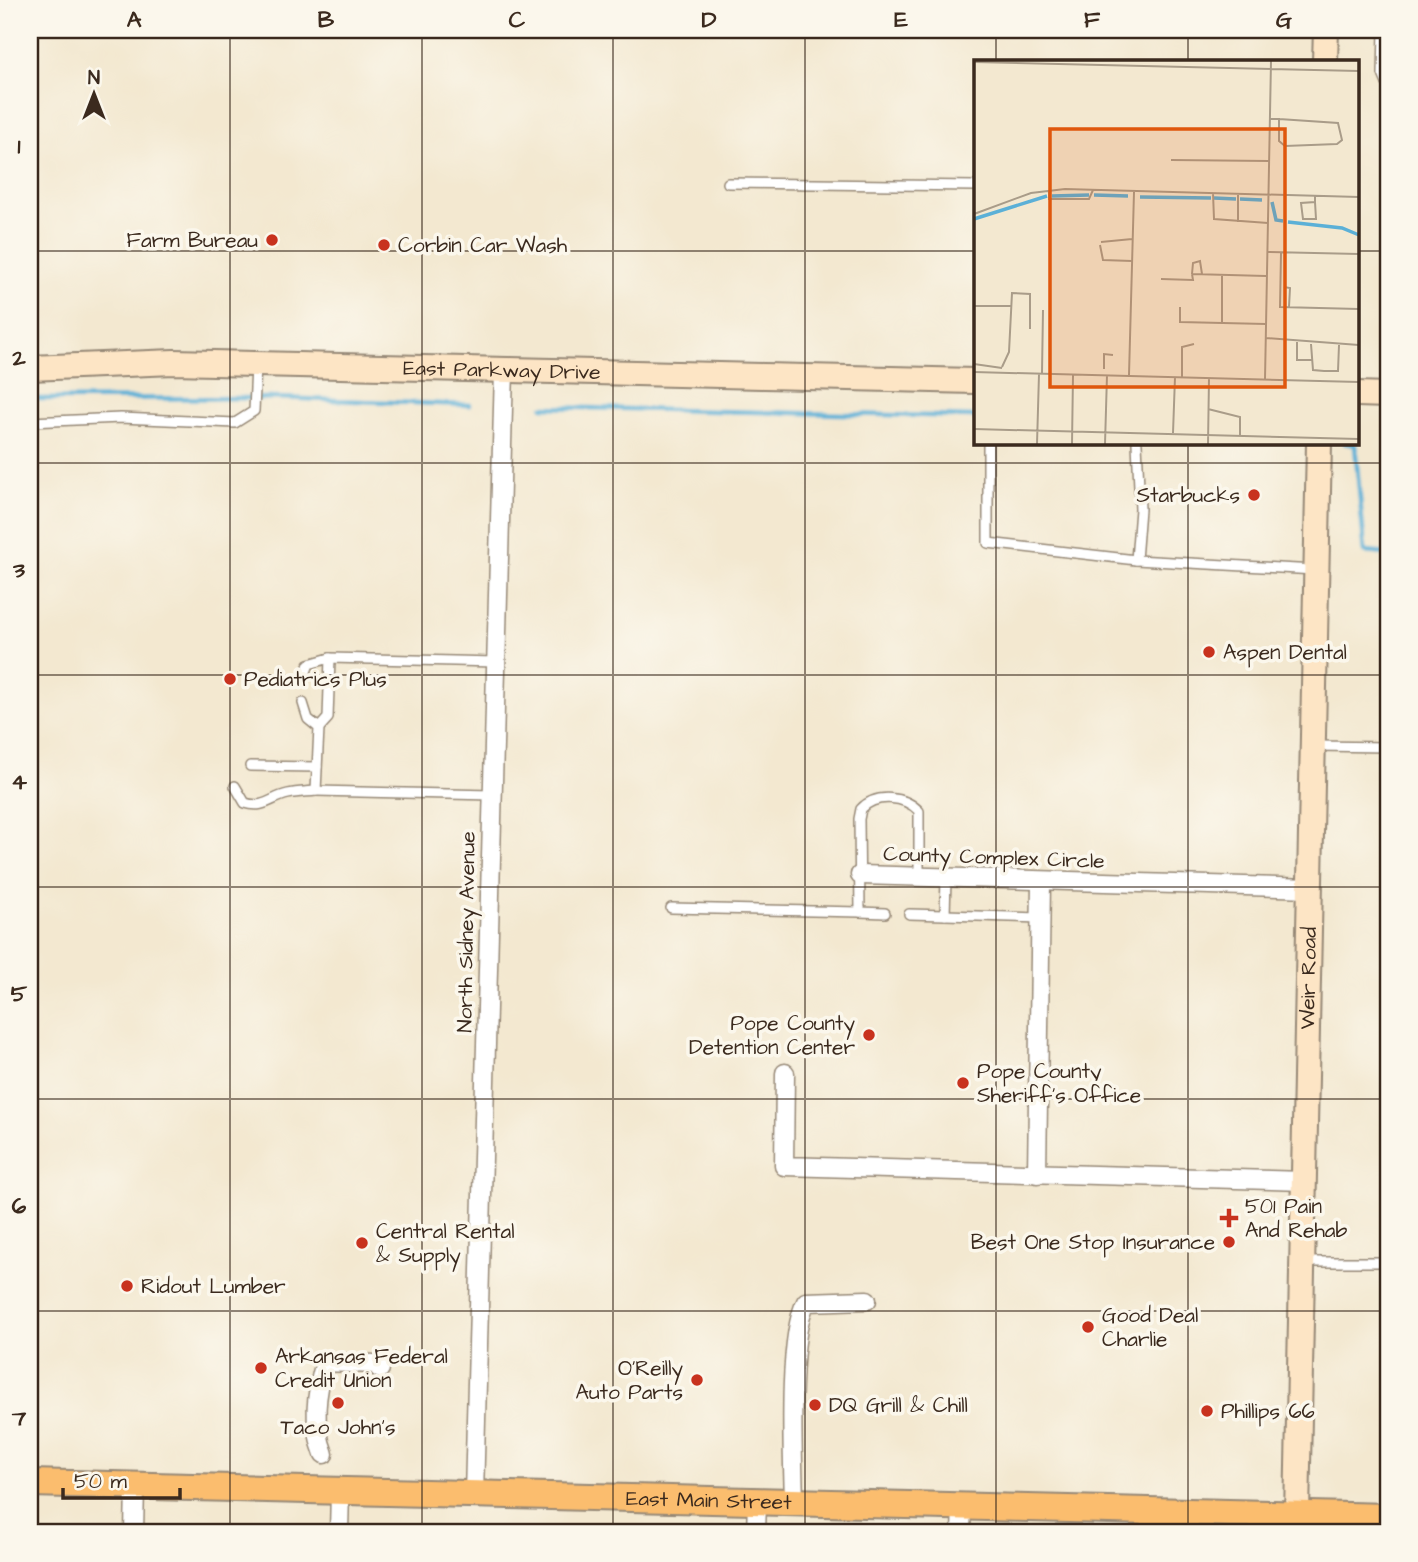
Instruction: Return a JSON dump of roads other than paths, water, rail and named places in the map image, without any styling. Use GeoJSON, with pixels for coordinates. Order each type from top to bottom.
{"type":"FeatureCollection","features":[{"type":"Feature","properties":{"kind":"main road"},"geometry":{"type":"LineString","coordinates":[[1325,60],[1326,30]]}},
{"type":"Feature","properties":{"kind":"main road","name":"East Parkway Drive"},"geometry":{"type":"LineString","coordinates":[[30,368],[174,362],[974,381]]}},
{"type":"Feature","properties":{"kind":"main road"},"geometry":{"type":"LineString","coordinates":[[1358,394],[1388,395]]}},
{"type":"Feature","properties":{"kind":"main road","name":"Weir Road"},"geometry":{"type":"LineString","coordinates":[[1297,1515],[1319,444]]}},
{"type":"Feature","properties":{"kind":"main road","name":"East Main Street"},"geometry":{"type":"LineString","coordinates":[[30,1483],[794,1502],[962,1519],[1297,1515],[1388,1517]]}},
{"type":"Feature","properties":{"kind":"street","name":"North Sidney Avenue"},"geometry":{"type":"LineString","coordinates":[[474,1495],[504,370]]}},
{"type":"Feature","properties":{"kind":"street","name":"County Complex Circle"},"geometry":{"type":"LineString","coordinates":[[860,875],[1311,888]]}},
{"type":"Feature","properties":{"kind":"street"},"geometry":{"type":"LineString","coordinates":[[1037,1174],[1041,882]]}},
{"type":"Feature","properties":{"kind":"street"},"geometry":{"type":"LineString","coordinates":[[785,1073],[784,1166],[1304,1181]]}},
{"type":"Feature","properties":{"kind":"street"},"geometry":{"type":"LineString","coordinates":[[794,1502],[795,1349],[799,1316],[806,1302],[867,1300]]}},
{"type":"Feature","properties":{"kind":"street"},"geometry":{"type":"LineString","coordinates":[[324,1454],[316,1435],[316,1400],[325,1362],[375,1364],[380,1369]]}},
{"type":"Feature","properties":{"kind":"street"},"geometry":{"type":"LineString","coordinates":[[134,1532],[135,1486]]}},
{"type":"Feature","properties":{"kind":"street"},"geometry":{"type":"LineString","coordinates":[[339,1532],[340,1490]]}},
{"type":"Feature","properties":{"kind":"street"},"geometry":{"type":"LineString","coordinates":[[756,1532],[757,1502]]}},
{"type":"Feature","properties":{"kind":"lane"},"geometry":{"type":"LineString","coordinates":[[1384,30],[1383,74],[1388,86]]}},
{"type":"Feature","properties":{"kind":"lane"},"geometry":{"type":"LineString","coordinates":[[728,183],[974,186]]}},
{"type":"Feature","properties":{"kind":"lane"},"geometry":{"type":"LineString","coordinates":[[30,422],[121,418],[235,423],[254,411],[256,364]]}},
{"type":"Feature","properties":{"kind":"lane"},"geometry":{"type":"LineString","coordinates":[[988,444],[988,544],[1136,559],[1317,570]]}},
{"type":"Feature","properties":{"kind":"lane"},"geometry":{"type":"LineString","coordinates":[[1136,559],[1140,509],[1137,444]]}},
{"type":"Feature","properties":{"kind":"lane"},"geometry":{"type":"LineString","coordinates":[[303,680],[309,664],[330,658],[496,662]]}},
{"type":"Feature","properties":{"kind":"lane"},"geometry":{"type":"LineString","coordinates":[[316,791],[319,728],[328,718],[330,658]]}},
{"type":"Feature","properties":{"kind":"lane"},"geometry":{"type":"LineString","coordinates":[[303,703],[308,719],[319,728]]}},
{"type":"Feature","properties":{"kind":"lane"},"geometry":{"type":"LineString","coordinates":[[1313,746],[1388,747]]}},
{"type":"Feature","properties":{"kind":"lane"},"geometry":{"type":"LineString","coordinates":[[250,766],[317,767]]}},
{"type":"Feature","properties":{"kind":"lane"},"geometry":{"type":"LineString","coordinates":[[235,786],[245,803],[255,806],[271,803],[285,794],[316,791],[492,795]]}},
{"type":"Feature","properties":{"kind":"lane"},"geometry":{"type":"LineString","coordinates":[[860,875],[861,809],[876,799],[890,799],[903,800],[919,811],[919,878]]}},
{"type":"Feature","properties":{"kind":"lane","name":"County Complex Circle"},"geometry":{"type":"LineString","coordinates":[[860,875],[860,912]]}},
{"type":"Feature","properties":{"kind":"lane"},"geometry":{"type":"LineString","coordinates":[[945,915],[946,879]]}},
{"type":"Feature","properties":{"kind":"lane"},"geometry":{"type":"LineString","coordinates":[[671,908],[885,913]]}},
{"type":"Feature","properties":{"kind":"lane"},"geometry":{"type":"LineString","coordinates":[[909,914],[1041,918]]}},
{"type":"Feature","properties":{"kind":"lane"},"geometry":{"type":"LineString","coordinates":[[1302,1262],[1388,1262]]}},
{"type":"Feature","properties":{"kind":"waterway"},"geometry":{"type":"LineString","coordinates":[[30,399],[277,398],[470,405]]}},
{"type":"Feature","properties":{"kind":"waterway"},"geometry":{"type":"LineString","coordinates":[[543,407],[974,417]]}},
{"type":"Feature","properties":{"kind":"waterway"},"geometry":{"type":"LineString","coordinates":[[1350,444],[1355,445],[1365,552],[1388,554]]}},
{"type":"Feature","properties":{"kind":"place","name":"Farm Bureau"},"geometry":{"type":"Point","coordinates":[272,240]}},
{"type":"Feature","properties":{"kind":"place","name":"Corbin Car Wash"},"geometry":{"type":"Point","coordinates":[384,245]}},
{"type":"Feature","properties":{"kind":"place","name":"Starbucks"},"geometry":{"type":"Point","coordinates":[1254,495]}},
{"type":"Feature","properties":{"kind":"place","name":"Aspen Dental"},"geometry":{"type":"Point","coordinates":[1209,652]}},
{"type":"Feature","properties":{"kind":"place","name":"Pediatrics Plus"},"geometry":{"type":"Point","coordinates":[230,679]}},
{"type":"Feature","properties":{"kind":"place","name":"Pope County Detention Center"},"geometry":{"type":"Point","coordinates":[869,1035]}},
{"type":"Feature","properties":{"kind":"place","name":"Pope County Sheriff's Office"},"geometry":{"type":"Point","coordinates":[963,1083]}},
{"type":"Feature","properties":{"kind":"place","name":"501 Pain And Rehab"},"geometry":{"type":"Point","coordinates":[1229,1218]}},
{"type":"Feature","properties":{"kind":"place","name":"Best One Stop Insurance"},"geometry":{"type":"Point","coordinates":[1229,1242]}},
{"type":"Feature","properties":{"kind":"place","name":"Central Rental & Supply"},"geometry":{"type":"Point","coordinates":[362,1243]}},
{"type":"Feature","properties":{"kind":"place","name":"Ridout Lumber"},"geometry":{"type":"Point","coordinates":[127,1286]}},
{"type":"Feature","properties":{"kind":"place","name":"Good Deal Charlie"},"geometry":{"type":"Point","coordinates":[1088,1327]}},
{"type":"Feature","properties":{"kind":"place","name":"Arkansas Federal Credit Union"},"geometry":{"type":"Point","coordinates":[261,1368]}},
{"type":"Feature","properties":{"kind":"place","name":"O'Reilly Auto Parts"},"geometry":{"type":"Point","coordinates":[697,1380]}},
{"type":"Feature","properties":{"kind":"place","name":"Taco John's"},"geometry":{"type":"Point","coordinates":[338,1403]}},
{"type":"Feature","properties":{"kind":"place","name":"DQ Grill & Chill"},"geometry":{"type":"Point","coordinates":[815,1405]}},
{"type":"Feature","properties":{"kind":"place","name":"Phillips 66"},"geometry":{"type":"Point","coordinates":[1207,1411]}}]}
